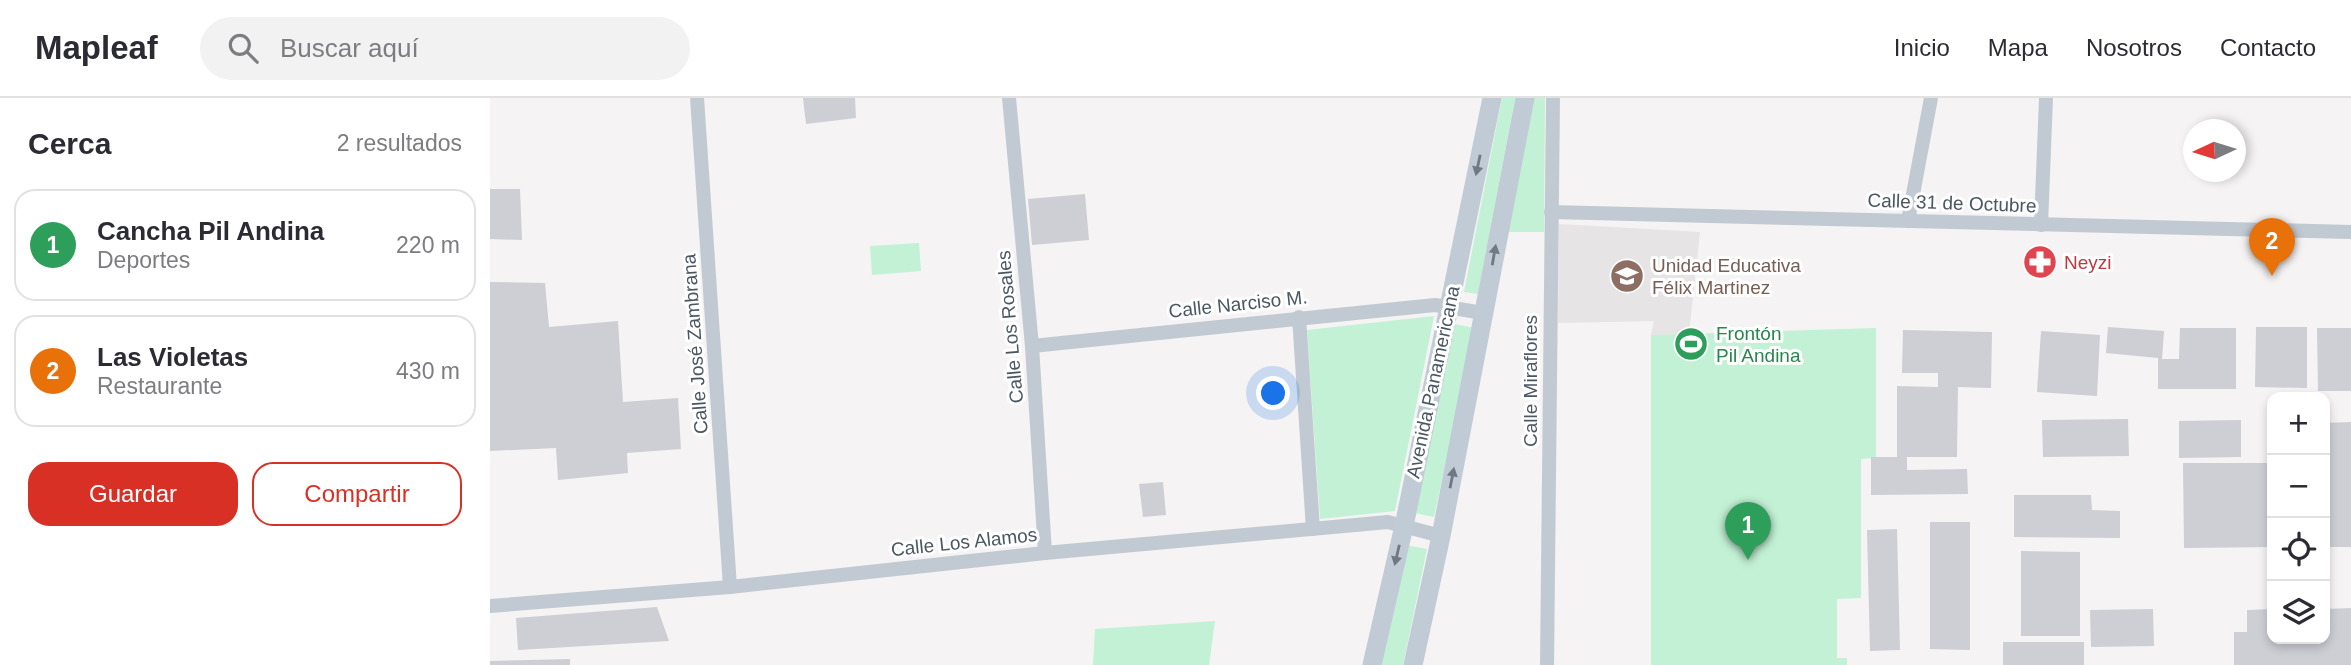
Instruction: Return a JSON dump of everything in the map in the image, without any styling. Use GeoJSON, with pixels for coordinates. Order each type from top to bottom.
{"type":"FeatureCollection","features":[{"type":"Feature","properties":{"kind":"main road","name":"Avenida Panamericana"},"geometry":{"type":"LineString","coordinates":[[1372,665],[1404,526],[1492,98]]}},
{"type":"Feature","properties":{"kind":"main road","name":"Avenida Panamericana"},"geometry":{"type":"LineString","coordinates":[[1413,665],[1441,536],[1525,98]]}},
{"type":"Feature","properties":{"kind":"street","name":"Calle José Zambrana"},"geometry":{"type":"LineString","coordinates":[[697,98],[730,587]]}},
{"type":"Feature","properties":{"kind":"street","name":"Calle Los Rosales"},"geometry":{"type":"LineString","coordinates":[[1009,98],[1032,346],[1045,553]]}},
{"type":"Feature","properties":{"kind":"street","name":"Calle Miraflores"},"geometry":{"type":"LineString","coordinates":[[1547,665],[1553,98]]}},
{"type":"Feature","properties":{"kind":"street"},"geometry":{"type":"LineString","coordinates":[[1908,221],[1931,98]]}},
{"type":"Feature","properties":{"kind":"street"},"geometry":{"type":"LineString","coordinates":[[2041,225],[2046,98]]}},
{"type":"Feature","properties":{"kind":"street","name":"Calle 31 de Octubre"},"geometry":{"type":"LineString","coordinates":[[1551,212],[2351,232]]}},
{"type":"Feature","properties":{"kind":"street","name":"Calle Narciso M."},"geometry":{"type":"LineString","coordinates":[[1032,346],[1435,305],[1483,313]]}},
{"type":"Feature","properties":{"kind":"street"},"geometry":{"type":"LineString","coordinates":[[1299,317],[1314,529]]}},
{"type":"Feature","properties":{"kind":"street","name":"Calle Los Alamos"},"geometry":{"type":"LineString","coordinates":[[490,606],[730,587],[1045,553],[1388,522],[1441,536]]}},
{"type":"Feature","properties":{"kind":"shaded area","name":"Unidad Educativa Félix Martinez"},"geometry":{"type":"Polygon","coordinates":[[[1559,224],[1700,232],[1689,334],[1651,335],[1654,321],[1558,323],[1559,224]]]}},
{"type":"Feature","properties":{"kind":"green space"},"geometry":{"type":"Polygon","coordinates":[[[1502,98],[1515,98],[1478,294],[1464,292],[1502,98]]]}},
{"type":"Feature","properties":{"kind":"green space"},"geometry":{"type":"Polygon","coordinates":[[[1531,98],[1545,98],[1544,232],[1506,232],[1531,98]]]}},
{"type":"Feature","properties":{"kind":"green space"},"geometry":{"type":"Polygon","coordinates":[[[919,243],[921,271],[872,275],[870,246],[919,243]]]}},
{"type":"Feature","properties":{"kind":"green space"},"geometry":{"type":"Polygon","coordinates":[[[1434,316],[1395,511],[1320,519],[1307,330],[1434,316]]]}},
{"type":"Feature","properties":{"kind":"green space"},"geometry":{"type":"Polygon","coordinates":[[[1455,324],[1474,328],[1434,517],[1415,513],[1455,324]]]}},
{"type":"Feature","properties":{"kind":"green space"},"geometry":{"type":"Polygon","coordinates":[[[1876,328],[1876,458],[1861,459],[1861,598],[1837,599],[1837,658],[1847,658],[1847,665],[1651,665],[1651,335],[1876,328]]]}},
{"type":"Feature","properties":{"kind":"green space"},"geometry":{"type":"Polygon","coordinates":[[[1406,545],[1427,549],[1403,665],[1381,665],[1406,545]]]}},
{"type":"Feature","properties":{"kind":"green space"},"geometry":{"type":"Polygon","coordinates":[[[1215,621],[1209,665],[1093,665],[1095,629],[1215,621]]]}},
{"type":"Feature","properties":{"kind":"building"},"geometry":{"type":"Polygon","coordinates":[[[803,98],[855,98],[856,118],[806,124],[803,98]]]}},
{"type":"Feature","properties":{"kind":"building"},"geometry":{"type":"Polygon","coordinates":[[[490,189],[520,189],[522,240],[490,239],[490,189]]]}},
{"type":"Feature","properties":{"kind":"building"},"geometry":{"type":"Polygon","coordinates":[[[1085,194],[1089,240],[1032,245],[1028,199],[1085,194]]]}},
{"type":"Feature","properties":{"kind":"building"},"geometry":{"type":"Polygon","coordinates":[[[490,282],[545,283],[549,327],[618,321],[623,402],[678,398],[681,449],[627,453],[628,473],[558,480],[556,448],[490,451],[490,282]]]}},
{"type":"Feature","properties":{"kind":"building"},"geometry":{"type":"Polygon","coordinates":[[[2108,327],[2164,331],[2162,359],[2179,359],[2180,328],[2236,328],[2236,389],[2158,389],[2158,358],[2106,353],[2108,327]]]}},
{"type":"Feature","properties":{"kind":"building"},"geometry":{"type":"Polygon","coordinates":[[[2256,327],[2307,327],[2307,388],[2255,387],[2256,327]]]}},
{"type":"Feature","properties":{"kind":"building"},"geometry":{"type":"Polygon","coordinates":[[[2317,328],[2351,328],[2351,391],[2318,391],[2317,328]]]}},
{"type":"Feature","properties":{"kind":"building"},"geometry":{"type":"Polygon","coordinates":[[[1903,330],[1992,332],[1991,388],[1958,387],[1957,457],[1907,457],[1907,470],[1967,469],[1968,494],[1871,495],[1871,457],[1897,457],[1897,386],[1938,387],[1938,373],[1902,373],[1903,330]]]}},
{"type":"Feature","properties":{"kind":"building"},"geometry":{"type":"Polygon","coordinates":[[[2041,331],[2100,335],[2097,396],[2037,392],[2041,331]]]}},
{"type":"Feature","properties":{"kind":"building"},"geometry":{"type":"Polygon","coordinates":[[[2128,419],[2129,456],[2043,457],[2042,420],[2128,419]]]}},
{"type":"Feature","properties":{"kind":"building"},"geometry":{"type":"Polygon","coordinates":[[[2241,420],[2241,457],[2179,458],[2179,421],[2241,420]]]}},
{"type":"Feature","properties":{"kind":"building"},"geometry":{"type":"Polygon","coordinates":[[[2351,422],[2351,547],[2330,547],[2330,423],[2351,422]]]}},
{"type":"Feature","properties":{"kind":"building"},"geometry":{"type":"Polygon","coordinates":[[[2183,463],[2267,463],[2267,547],[2184,548],[2183,463]]]}},
{"type":"Feature","properties":{"kind":"building"},"geometry":{"type":"Polygon","coordinates":[[[1163,482],[1166,515],[1143,517],[1139,484],[1163,482]]]}},
{"type":"Feature","properties":{"kind":"building"},"geometry":{"type":"Polygon","coordinates":[[[2014,495],[2091,495],[2092,510],[2120,511],[2120,538],[2014,537],[2014,495]]]}},
{"type":"Feature","properties":{"kind":"building"},"geometry":{"type":"Polygon","coordinates":[[[1930,522],[1970,522],[1970,650],[1930,649],[1930,522]]]}},
{"type":"Feature","properties":{"kind":"building"},"geometry":{"type":"Polygon","coordinates":[[[1897,529],[1900,650],[1870,651],[1867,530],[1897,529]]]}},
{"type":"Feature","properties":{"kind":"building"},"geometry":{"type":"Polygon","coordinates":[[[2021,551],[2080,552],[2080,636],[2021,636],[2021,551]]]}},
{"type":"Feature","properties":{"kind":"building"},"geometry":{"type":"Polygon","coordinates":[[[657,607],[669,641],[518,650],[516,618],[657,607]]]}},
{"type":"Feature","properties":{"kind":"building"},"geometry":{"type":"Polygon","coordinates":[[[2351,608],[2351,665],[2234,665],[2234,632],[2247,632],[2247,610],[2267,609],[2267,644],[2330,644],[2330,609],[2351,608]]]}},
{"type":"Feature","properties":{"kind":"building"},"geometry":{"type":"Polygon","coordinates":[[[2153,609],[2154,646],[2091,647],[2090,610],[2153,609]]]}},
{"type":"Feature","properties":{"kind":"building"},"geometry":{"type":"Polygon","coordinates":[[[2003,642],[2084,642],[2084,665],[2003,665],[2003,642]]]}},
{"type":"Feature","properties":{"kind":"building"},"geometry":{"type":"Polygon","coordinates":[[[570,659],[570,665],[490,665],[490,661],[570,659]]]}},
{"type":"Feature","properties":{"kind":"place","name":"Neyzi"},"geometry":{"type":"Point","coordinates":[2040,262]}},
{"type":"Feature","properties":{"kind":"place","name":"Unidad Educativa Félix Martinez"},"geometry":{"type":"Point","coordinates":[1627,276]}},
{"type":"Feature","properties":{"kind":"place","name":"Las Violetas"},"geometry":{"type":"Point","coordinates":[2272,276]}},
{"type":"Feature","properties":{"kind":"place","name":"Frontón Pil Andina"},"geometry":{"type":"Point","coordinates":[1691,344]}},
{"type":"Feature","properties":{"kind":"place","name":"Cancha Pil Andina"},"geometry":{"type":"Point","coordinates":[1748,560]}}]}
